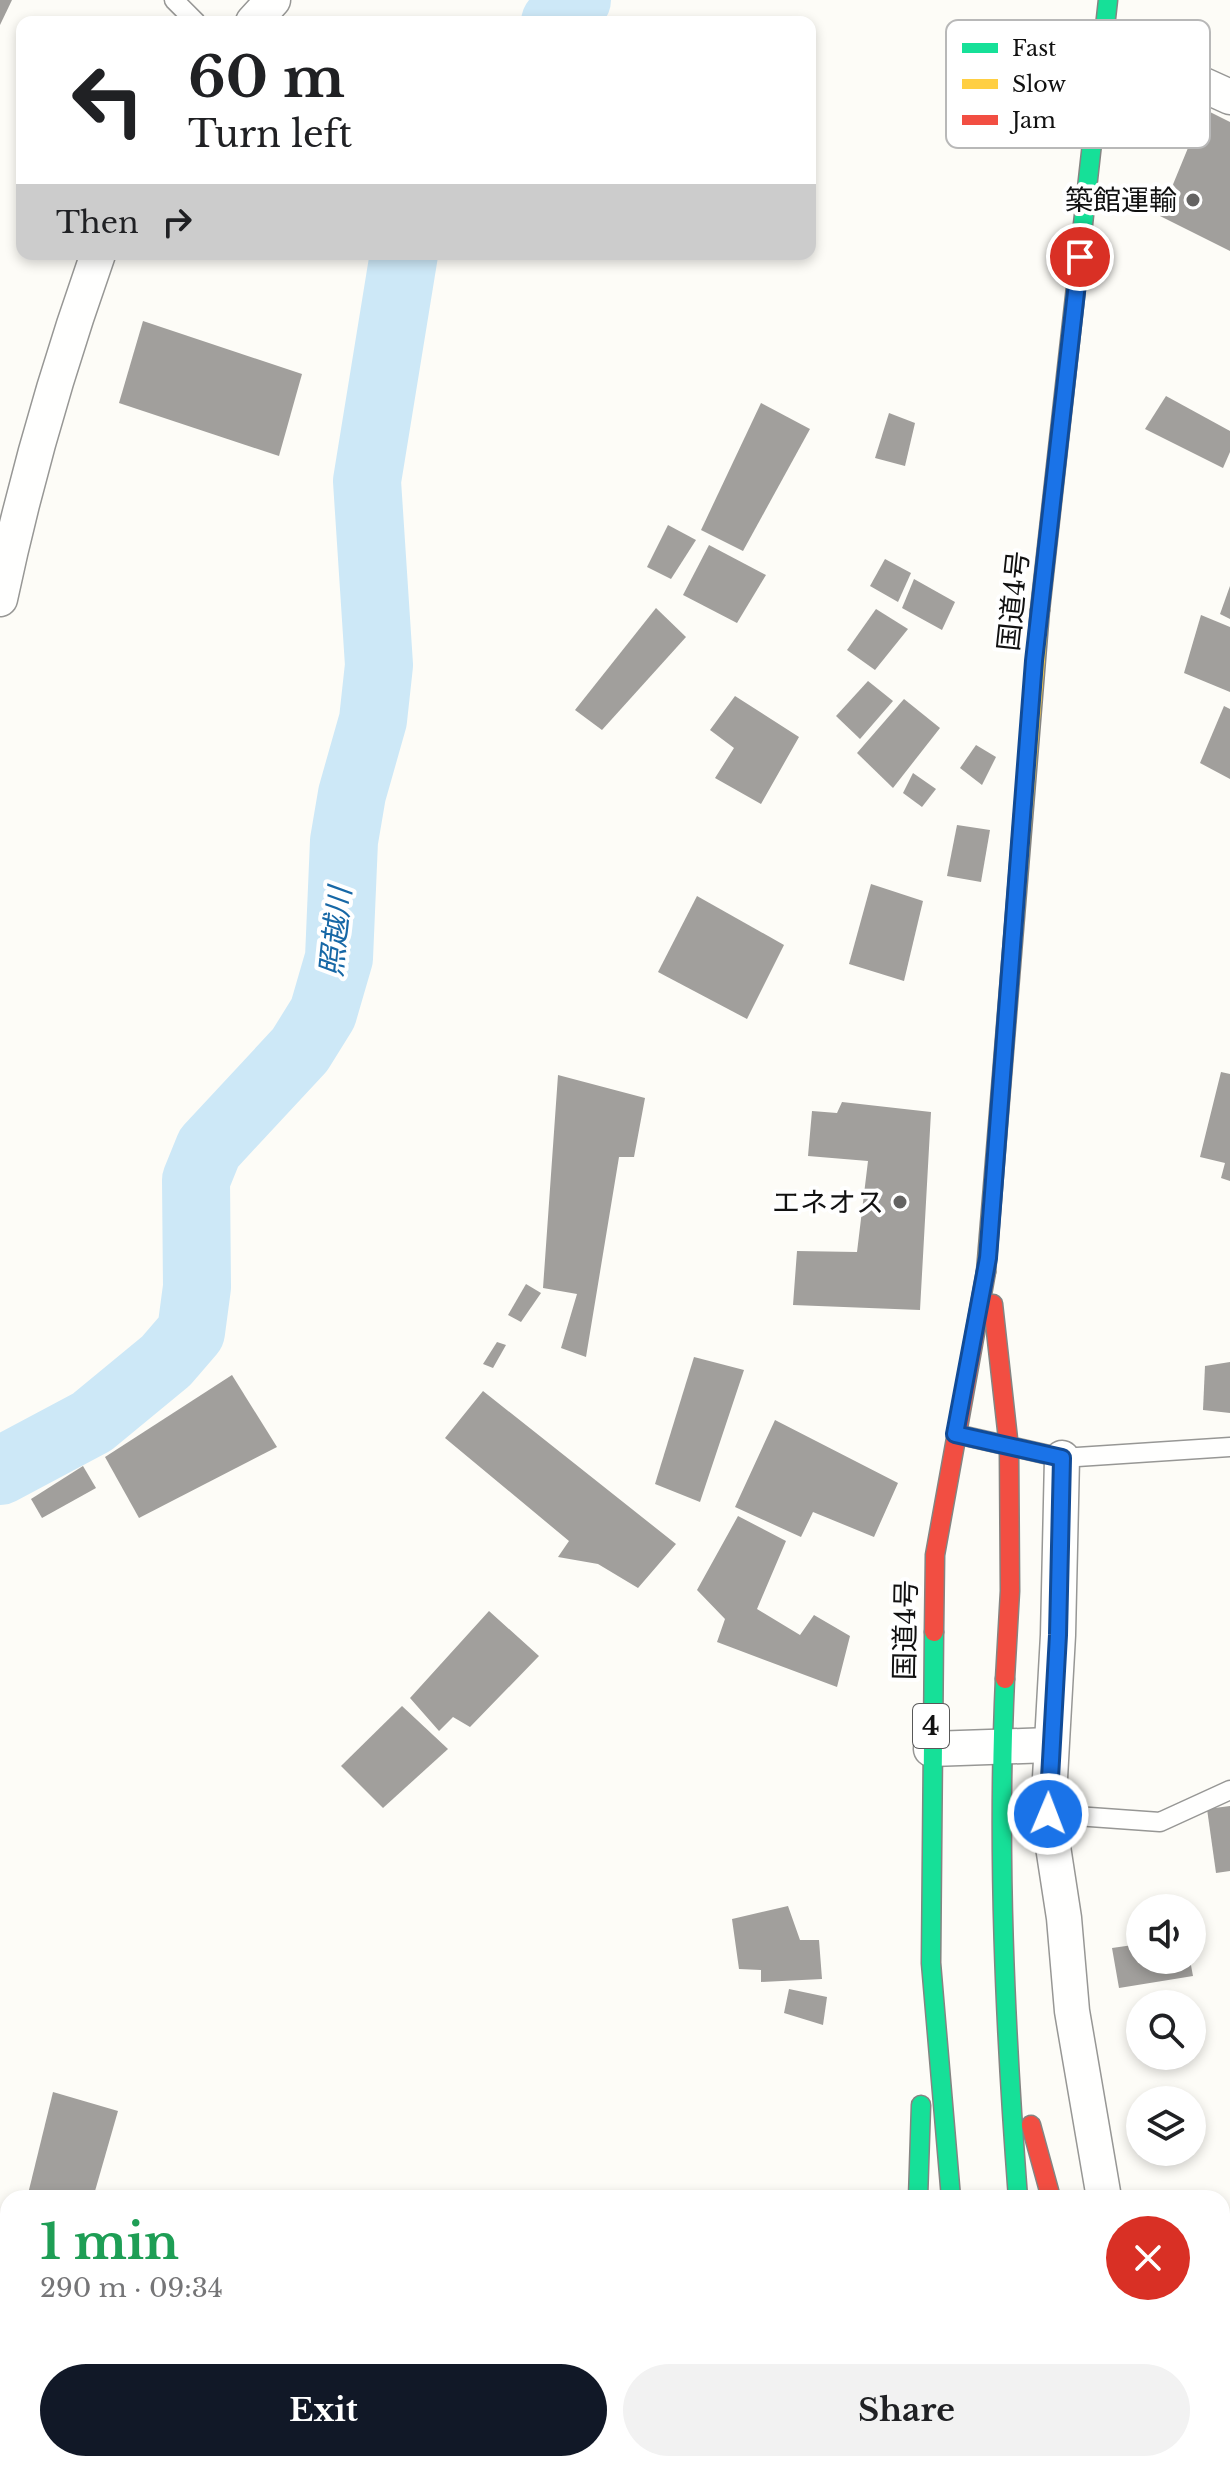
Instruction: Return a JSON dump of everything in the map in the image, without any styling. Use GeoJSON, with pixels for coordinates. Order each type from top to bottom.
{"type":"FeatureCollection","features":[{"type":"Feature","properties":{"kind":"highway","name":"国道4号"},"geometry":{"type":"LineString","coordinates":[[1106,20],[1108,0]]}},
{"type":"Feature","properties":{"kind":"highway","name":"国道4号"},"geometry":{"type":"LineString","coordinates":[[950,2190],[931,1963],[935,1555],[988,1258],[1034,661],[1092,148]]}},
{"type":"Feature","properties":{"kind":"highway","name":"国道4号"},"geometry":{"type":"LineString","coordinates":[[988,1258],[1009,1448],[1010,1591],[1002,1747],[1006,2038],[1017,2190]]}},
{"type":"Feature","properties":{"kind":"highway"},"geometry":{"type":"LineString","coordinates":[[917,2190],[931,1963]]}},
{"type":"Feature","properties":{"kind":"highway"},"geometry":{"type":"LineString","coordinates":[[1006,2038],[1049,2190]]}},
{"type":"Feature","properties":{"kind":"street"},"geometry":{"type":"LineString","coordinates":[[258,16],[273,0]]}},
{"type":"Feature","properties":{"kind":"street"},"geometry":{"type":"LineString","coordinates":[[1210,88],[1230,97]]}},
{"type":"Feature","properties":{"kind":"street"},"geometry":{"type":"LineString","coordinates":[[0,599],[15,529],[62,354],[96,260]]}},
{"type":"Feature","properties":{"kind":"street"},"geometry":{"type":"LineString","coordinates":[[1062,1458],[1058,1635],[1048,1814],[1064,1918],[1072,2011],[1103,2190]]}},
{"type":"Feature","properties":{"kind":"street"},"geometry":{"type":"LineString","coordinates":[[931,1749],[1050,1745]]}},
{"type":"Feature","properties":{"kind":"lane"},"geometry":{"type":"LineString","coordinates":[[174,0],[190,16]]}},
{"type":"Feature","properties":{"kind":"lane"},"geometry":{"type":"LineString","coordinates":[[955,1434],[1062,1458],[1230,1447]]}},
{"type":"Feature","properties":{"kind":"lane"},"geometry":{"type":"LineString","coordinates":[[1048,1814],[1160,1822],[1230,1790]]}},
{"type":"Feature","properties":{"kind":"building"},"geometry":{"type":"Polygon","coordinates":[[[0,0],[12,0],[0,25],[0,0]]]}},
{"type":"Feature","properties":{"kind":"building"},"geometry":{"type":"Polygon","coordinates":[[[1210,112],[1230,122],[1230,251],[1160,216],[1188,148],[1210,148],[1210,112]]]}},
{"type":"Feature","properties":{"kind":"building"},"geometry":{"type":"Polygon","coordinates":[[[143,321],[302,374],[279,456],[119,403],[143,321]]]}},
{"type":"Feature","properties":{"kind":"building"},"geometry":{"type":"Polygon","coordinates":[[[1166,396],[1230,431],[1230,452],[1223,468],[1145,429],[1166,396]]]}},
{"type":"Feature","properties":{"kind":"building"},"geometry":{"type":"Polygon","coordinates":[[[761,403],[810,429],[743,551],[701,530],[761,403]]]}},
{"type":"Feature","properties":{"kind":"building"},"geometry":{"type":"Polygon","coordinates":[[[889,413],[915,423],[905,466],[875,458],[889,413]]]}},
{"type":"Feature","properties":{"kind":"building"},"geometry":{"type":"Polygon","coordinates":[[[668,525],[696,540],[671,579],[647,567],[668,525]]]}},
{"type":"Feature","properties":{"kind":"building"},"geometry":{"type":"Polygon","coordinates":[[[709,545],[766,575],[737,623],[683,595],[709,545]]]}},
{"type":"Feature","properties":{"kind":"building"},"geometry":{"type":"Polygon","coordinates":[[[885,559],[911,573],[898,602],[870,586],[885,559]]]}},
{"type":"Feature","properties":{"kind":"building"},"geometry":{"type":"Polygon","coordinates":[[[914,579],[955,602],[942,630],[902,608],[914,579]]]}},
{"type":"Feature","properties":{"kind":"building"},"geometry":{"type":"Polygon","coordinates":[[[1230,586],[1230,619],[1220,614],[1230,586]]]}},
{"type":"Feature","properties":{"kind":"building"},"geometry":{"type":"Polygon","coordinates":[[[656,608],[686,637],[602,730],[575,710],[656,608]]]}},
{"type":"Feature","properties":{"kind":"building"},"geometry":{"type":"Polygon","coordinates":[[[876,609],[908,629],[875,670],[847,650],[876,609]]]}},
{"type":"Feature","properties":{"kind":"building"},"geometry":{"type":"Polygon","coordinates":[[[1201,615],[1230,627],[1230,692],[1184,673],[1201,615]]]}},
{"type":"Feature","properties":{"kind":"building"},"geometry":{"type":"Polygon","coordinates":[[[868,681],[893,701],[860,739],[836,716],[868,681]]]}},
{"type":"Feature","properties":{"kind":"building"},"geometry":{"type":"Polygon","coordinates":[[[735,696],[799,737],[761,804],[715,778],[734,748],[710,730],[735,696]]]}},
{"type":"Feature","properties":{"kind":"building"},"geometry":{"type":"Polygon","coordinates":[[[904,699],[940,728],[893,788],[857,753],[904,699]]]}},
{"type":"Feature","properties":{"kind":"building"},"geometry":{"type":"Polygon","coordinates":[[[1224,706],[1230,709],[1230,779],[1200,763],[1224,706]]]}},
{"type":"Feature","properties":{"kind":"building"},"geometry":{"type":"Polygon","coordinates":[[[976,745],[996,757],[982,785],[960,768],[976,745]]]}},
{"type":"Feature","properties":{"kind":"building"},"geometry":{"type":"Polygon","coordinates":[[[913,773],[936,789],[922,807],[903,793],[913,773]]]}},
{"type":"Feature","properties":{"kind":"building"},"geometry":{"type":"Polygon","coordinates":[[[957,825],[990,830],[981,882],[947,876],[957,825]]]}},
{"type":"Feature","properties":{"kind":"building"},"geometry":{"type":"Polygon","coordinates":[[[871,884],[923,901],[904,981],[849,964],[871,884]]]}},
{"type":"Feature","properties":{"kind":"building"},"geometry":{"type":"Polygon","coordinates":[[[697,896],[784,945],[747,1019],[658,972],[697,896]]]}},
{"type":"Feature","properties":{"kind":"building"},"geometry":{"type":"Polygon","coordinates":[[[1221,1072],[1230,1074],[1230,1181],[1221,1178],[1225,1163],[1200,1157],[1221,1072]]]}},
{"type":"Feature","properties":{"kind":"building"},"geometry":{"type":"Polygon","coordinates":[[[558,1075],[645,1098],[634,1157],[619,1157],[586,1357],[561,1348],[577,1294],[543,1288],[558,1075]]]}},
{"type":"Feature","properties":{"kind":"building"},"geometry":{"type":"Polygon","coordinates":[[[842,1102],[931,1112],[920,1310],[793,1305],[797,1251],[857,1252],[868,1161],[808,1156],[812,1111],[837,1113],[842,1102]]]}},
{"type":"Feature","properties":{"kind":"building"},"geometry":{"type":"Polygon","coordinates":[[[526,1284],[541,1293],[521,1322],[508,1315],[526,1284]]]}},
{"type":"Feature","properties":{"kind":"building"},"geometry":{"type":"Polygon","coordinates":[[[497,1342],[506,1345],[493,1368],[483,1364],[497,1342]]]}},
{"type":"Feature","properties":{"kind":"building"},"geometry":{"type":"Polygon","coordinates":[[[694,1357],[744,1370],[700,1502],[655,1484],[694,1357]]]}},
{"type":"Feature","properties":{"kind":"building"},"geometry":{"type":"Polygon","coordinates":[[[1230,1362],[1230,1413],[1203,1410],[1205,1366],[1230,1362]]]}},
{"type":"Feature","properties":{"kind":"building"},"geometry":{"type":"Polygon","coordinates":[[[232,1375],[277,1447],[139,1518],[105,1457],[232,1375]]]}},
{"type":"Feature","properties":{"kind":"building"},"geometry":{"type":"Polygon","coordinates":[[[483,1391],[676,1544],[638,1588],[598,1564],[558,1557],[569,1541],[445,1438],[483,1391]]]}},
{"type":"Feature","properties":{"kind":"building"},"geometry":{"type":"Polygon","coordinates":[[[775,1420],[898,1483],[874,1537],[813,1512],[801,1537],[735,1507],[775,1420]]]}},
{"type":"Feature","properties":{"kind":"building"},"geometry":{"type":"Polygon","coordinates":[[[83,1466],[96,1488],[42,1518],[31,1499],[83,1466]]]}},
{"type":"Feature","properties":{"kind":"building"},"geometry":{"type":"Polygon","coordinates":[[[738,1516],[786,1541],[757,1609],[800,1635],[814,1615],[850,1636],[837,1687],[717,1642],[725,1619],[697,1590],[738,1516]]]}},
{"type":"Feature","properties":{"kind":"building"},"geometry":{"type":"Polygon","coordinates":[[[489,1611],[539,1656],[470,1727],[453,1717],[439,1731],[410,1698],[489,1611]]]}},
{"type":"Feature","properties":{"kind":"building"},"geometry":{"type":"Polygon","coordinates":[[[402,1706],[448,1749],[383,1808],[341,1766],[402,1706]]]}},
{"type":"Feature","properties":{"kind":"building"},"geometry":{"type":"Polygon","coordinates":[[[1230,1806],[1230,1871],[1216,1873],[1207,1809],[1230,1806]]]}},
{"type":"Feature","properties":{"kind":"building"},"geometry":{"type":"Polygon","coordinates":[[[788,1906],[800,1940],[819,1940],[822,1979],[761,1982],[761,1970],[739,1969],[732,1919],[788,1906]]]}},
{"type":"Feature","properties":{"kind":"building"},"geometry":{"type":"Polygon","coordinates":[[[1126,1946],[1126,1974],[1193,1976],[1119,1988],[1112,1948],[1126,1946]]]}},
{"type":"Feature","properties":{"kind":"building"},"geometry":{"type":"Polygon","coordinates":[[[789,1989],[827,1997],[823,2025],[784,2013],[789,1989]]]}},
{"type":"Feature","properties":{"kind":"building"},"geometry":{"type":"Polygon","coordinates":[[[53,2092],[118,2111],[95,2190],[29,2190],[53,2092]]]}},
{"type":"Feature","properties":{"kind":"waterway","name":"照越川"},"geometry":{"type":"LineString","coordinates":[[561,16],[577,0]]}},
{"type":"Feature","properties":{"kind":"waterway","name":"照越川"},"geometry":{"type":"LineString","coordinates":[[0,1471],[92,1422],[166,1361],[191,1332],[197,1287],[196,1180],[209,1148],[300,1050],[323,1013],[339,958],[344,841],[352,794],[373,720],[379,665],[367,481],[403,260]]}},
{"type":"Feature","properties":{"kind":"traffic: fast"},"geometry":{"type":"LineString","coordinates":[[1106,20],[1108,0]]}},
{"type":"Feature","properties":{"kind":"traffic: fast"},"geometry":{"type":"LineString","coordinates":[[1040,610],[1092,148]]}},
{"type":"Feature","properties":{"kind":"traffic: fast"},"geometry":{"type":"LineString","coordinates":[[934,1632],[931,1963],[950,2190]]}},
{"type":"Feature","properties":{"kind":"traffic: fast"},"geometry":{"type":"LineString","coordinates":[[1005,1679],[1002,1809],[1004,1939],[1017,2190]]}},
{"type":"Feature","properties":{"kind":"traffic: fast"},"geometry":{"type":"LineString","coordinates":[[918,2190],[921,2105]]}},
{"type":"Feature","properties":{"kind":"traffic: slow"},"geometry":{"type":"LineString","coordinates":[[986,1272],[1040,610]]}},
{"type":"Feature","properties":{"kind":"traffic: jam"},"geometry":{"type":"LineString","coordinates":[[934,1632],[935,1555],[986,1272]]}},
{"type":"Feature","properties":{"kind":"traffic: jam"},"geometry":{"type":"LineString","coordinates":[[993,1304],[1009,1448],[1010,1591],[1005,1679]]}},
{"type":"Feature","properties":{"kind":"traffic: jam"},"geometry":{"type":"LineString","coordinates":[[1031,2125],[1049,2190]]}},
{"type":"Feature","properties":{"kind":"place","name":"築館運輸"},"geometry":{"type":"Point","coordinates":[1193,200]}},
{"type":"Feature","properties":{"kind":"place","name":"エネオス"},"geometry":{"type":"Point","coordinates":[900,1202]}},
{"type":"Feature","properties":{"kind":"route"},"geometry":{"type":"LineString","coordinates":[[1048,1814],[1058,1635],[1062,1458],[955,1434],[988,1258],[1034,661],[1080,257]]}}]}
